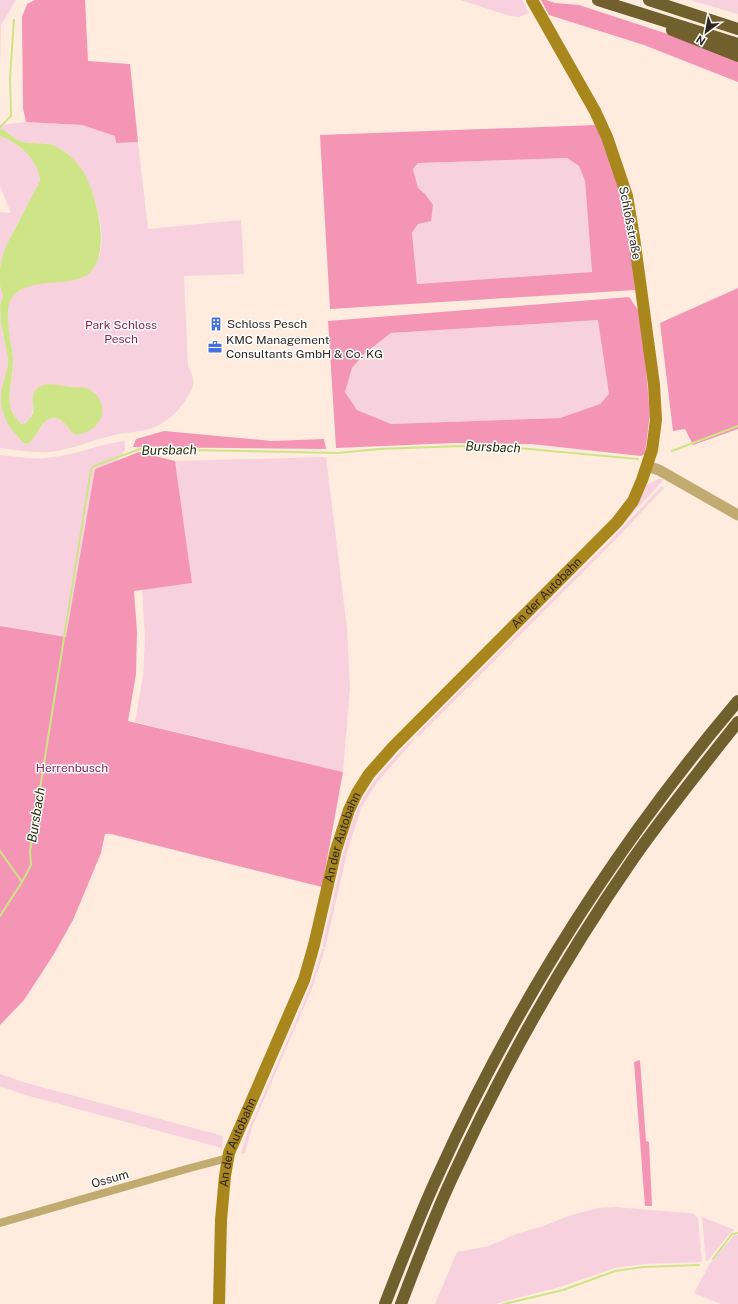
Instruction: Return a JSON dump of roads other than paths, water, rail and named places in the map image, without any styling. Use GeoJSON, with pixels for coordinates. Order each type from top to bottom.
{"type":"FeatureCollection","features":[{"type":"Feature","properties":{"kind":"highway"},"geometry":{"type":"LineString","coordinates":[[598,0],[628,9],[657,25],[738,53]]}},
{"type":"Feature","properties":{"kind":"highway"},"geometry":{"type":"LineString","coordinates":[[649,0],[738,27]]}},
{"type":"Feature","properties":{"kind":"highway"},"geometry":{"type":"LineString","coordinates":[[385,1304],[429,1195],[470,1107],[547,967],[601,882],[638,829],[685,766],[738,701]]}},
{"type":"Feature","properties":{"kind":"highway"},"geometry":{"type":"LineString","coordinates":[[401,1304],[451,1179],[505,1071],[555,980],[602,905],[640,849],[696,774],[738,722]]}},
{"type":"Feature","properties":{"kind":"main road","name":"Schloßstraße"},"geometry":{"type":"LineString","coordinates":[[532,0],[595,111],[607,136],[627,196],[642,293],[657,411],[654,437],[647,466]]}},
{"type":"Feature","properties":{"kind":"main road","name":"An der Autobahn"},"geometry":{"type":"LineString","coordinates":[[219,1304],[220,1233],[228,1158],[235,1137],[304,980],[314,945],[339,838],[357,793],[369,774],[393,747],[617,522],[633,501],[647,466]]}},
{"type":"Feature","properties":{"kind":"street"},"geometry":{"type":"LineString","coordinates":[[647,466],[659,470],[738,515]]}},
{"type":"Feature","properties":{"kind":"street","name":"Ossum"},"geometry":{"type":"LineString","coordinates":[[0,1224],[228,1158]]}},
{"type":"Feature","properties":{"kind":"waterway"},"geometry":{"type":"LineString","coordinates":[[0,127],[11,116],[10,77],[14,20]]}},
{"type":"Feature","properties":{"kind":"waterway"},"geometry":{"type":"LineString","coordinates":[[672,451],[738,426]]}},
{"type":"Feature","properties":{"kind":"waterway","name":"Bursbach"},"geometry":{"type":"LineString","coordinates":[[0,916],[31,865],[30,851],[91,469],[94,466],[140,449],[338,453],[379,449],[461,446],[518,448],[638,459]]}},
{"type":"Feature","properties":{"kind":"waterway"},"geometry":{"type":"LineString","coordinates":[[0,851],[22,882]]}},
{"type":"Feature","properties":{"kind":"waterway"},"geometry":{"type":"LineString","coordinates":[[713,1259],[732,1234],[738,1233]]}},
{"type":"Feature","properties":{"kind":"waterway"},"geometry":{"type":"LineString","coordinates":[[504,1304],[563,1290],[615,1271],[643,1267],[699,1265]]}},
{"type":"Feature","properties":{"kind":"place","name":"Schloss Pesch"},"geometry":{"type":"Point","coordinates":[216,324]}},
{"type":"Feature","properties":{"kind":"place","name":"KMC Management Consultants GmbH & Co. KG"},"geometry":{"type":"Point","coordinates":[215,347]}},
{"type":"Feature","properties":{"kind":"park label","name":"Park Schloss Pesch"},"geometry":{"type":"Point","coordinates":[121,332]}},
{"type":"Feature","properties":{"kind":"park label","name":"Herrenbusch"},"geometry":{"type":"Point","coordinates":[72,768]}}]}
